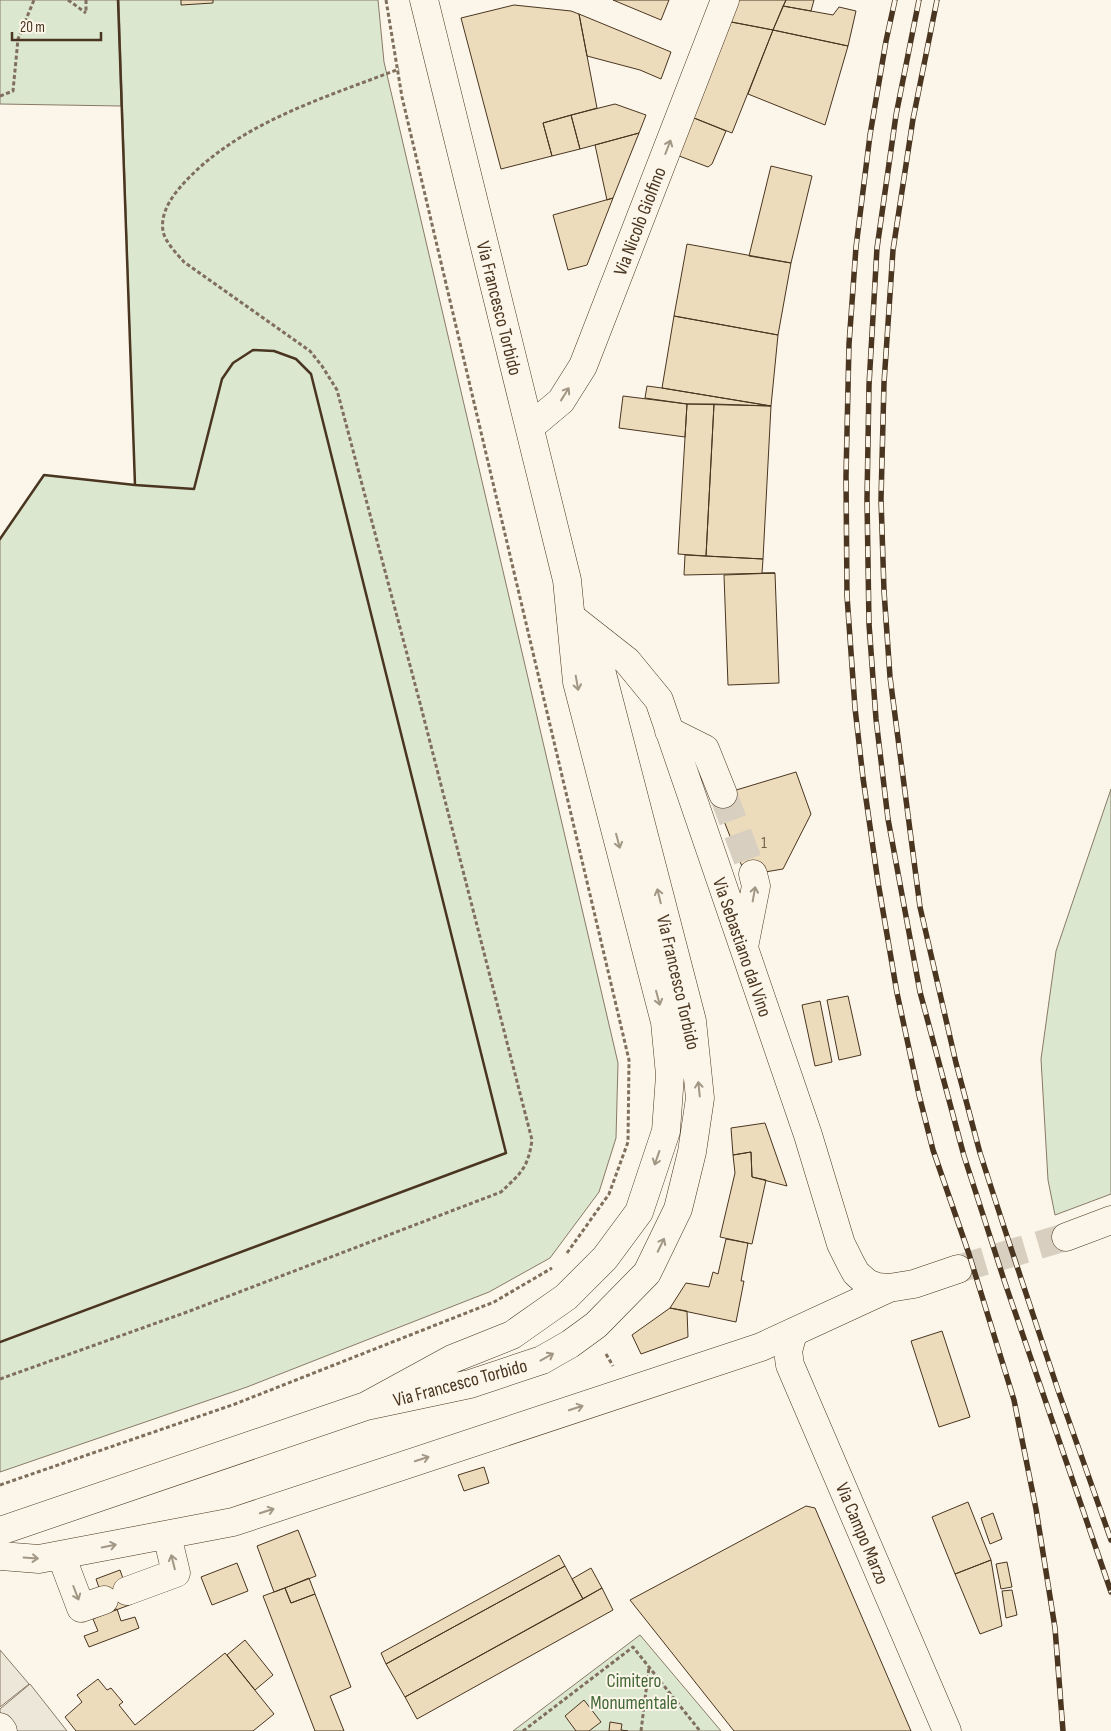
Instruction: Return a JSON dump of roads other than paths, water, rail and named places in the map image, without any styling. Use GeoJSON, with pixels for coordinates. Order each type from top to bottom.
{"type":"FeatureCollection","features":[{"type":"Feature","properties":{"kind":"main road","name":"Via Francesco Torbido"},"geometry":{"type":"LineString","coordinates":[[366,1406],[452,1359],[512,1335],[566,1296],[605,1258],[639,1212],[666,1131],[670,1075],[664,1022],[576,682],[567,580],[424,0]]}},
{"type":"Feature","properties":{"kind":"main road","name":"Via Nicolò Giolfino"},"geometry":{"type":"LineString","coordinates":[[530,427],[561,401],[583,366],[726,0]]}},
{"type":"Feature","properties":{"kind":"main road","name":"Via Francesco Torbido"},"geometry":{"type":"LineString","coordinates":[[0,1531],[366,1406],[470,1384],[542,1360],[570,1344],[596,1325],[647,1273],[678,1209],[692,1152],[700,1098],[692,1021],[601,670],[571,617]]}},
{"type":"Feature","properties":{"kind":"main road","name":"Via Sebastiano dal Vino"},"geometry":{"type":"LineString","coordinates":[[571,617],[627,661],[658,700],[808,1135],[841,1244],[856,1273],[867,1283],[877,1287],[889,1288]]}},
{"type":"Feature","properties":{"kind":"main road"},"geometry":{"type":"LineString","coordinates":[[669,731],[705,748],[722,794]]}},
{"type":"Feature","properties":{"kind":"main road"},"geometry":{"type":"LineString","coordinates":[[743,949],[756,886],[753,874]]}},
{"type":"Feature","properties":{"kind":"main road"},"geometry":{"type":"LineString","coordinates":[[1066,1237],[1111,1220]]}},
{"type":"Feature","properties":{"kind":"main road"},"geometry":{"type":"LineString","coordinates":[[0,1556],[39,1559],[233,1522],[761,1347],[889,1288],[914,1284],[958,1269]]}},
{"type":"Feature","properties":{"kind":"main road","name":"Via Campo Marzo"},"geometry":{"type":"LineString","coordinates":[[793,1333],[788,1351],[790,1365],[947,1731]]}},
{"type":"Feature","properties":{"kind":"main road"},"geometry":{"type":"LineString","coordinates":[[61,1555],[81,1608],[176,1573],[167,1535]]}},
{"type":"Feature","properties":{"kind":"main road"},"geometry":{"type":"LineString","coordinates":[[0,1728],[3,1731]]}},
{"type":"Feature","properties":{"kind":"tunnel"},"geometry":{"type":"LineString","coordinates":[[723,794],[753,874]]}},
{"type":"Feature","properties":{"kind":"tunnel"},"geometry":{"type":"LineString","coordinates":[[958,1269],[1066,1237]]}},
{"type":"Feature","properties":{"kind":"railway"},"geometry":{"type":"LineString","coordinates":[[895,0],[870,135],[856,247],[849,344],[846,476],[847,596],[855,708],[878,882],[897,993],[919,1095],[933,1150],[969,1254],[1014,1400],[1036,1509],[1055,1628],[1063,1731]]}},
{"type":"Feature","properties":{"kind":"railway"},"geometry":{"type":"LineString","coordinates":[[919,0],[896,115],[877,248],[869,385],[867,499],[869,624],[876,719],[888,819],[920,992],[964,1156],[1005,1283],[1111,1592]]}},
{"type":"Feature","properties":{"kind":"railway"},"geometry":{"type":"LineString","coordinates":[[937,0],[913,119],[893,250],[884,383],[881,499],[884,591],[890,677],[920,907],[956,1063],[980,1153],[1003,1224],[1058,1390],[1111,1540]]}},
{"type":"Feature","properties":{"kind":"park label","name":"Cimitero Monumentale"},"geometry":{"type":"Point","coordinates":[634,1691]}}]}
